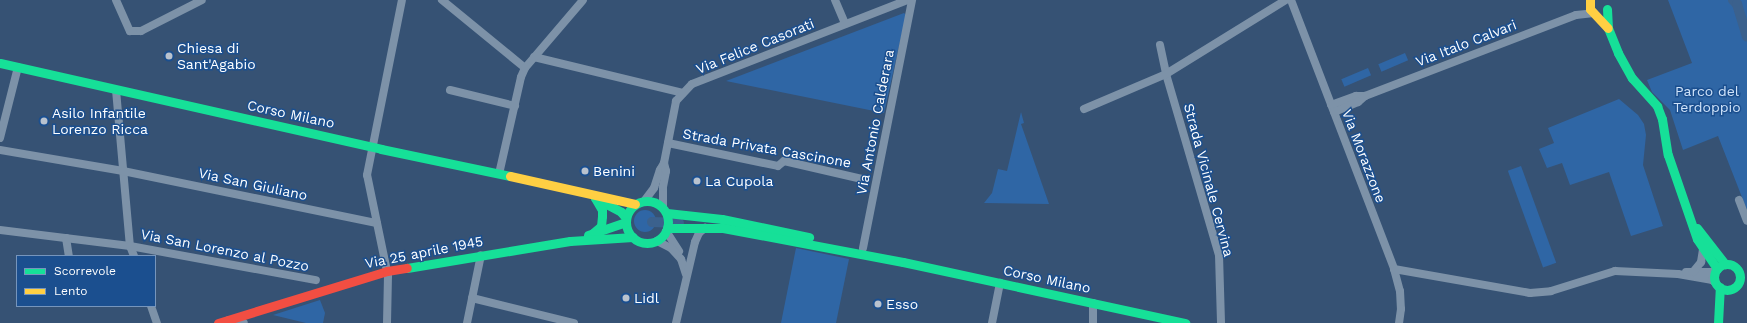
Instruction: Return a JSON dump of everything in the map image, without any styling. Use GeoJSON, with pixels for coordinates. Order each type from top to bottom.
{"type":"FeatureCollection","features":[{"type":"Feature","properties":{"kind":"main road"},"geometry":{"type":"LineString","coordinates":[[1590,1],[1590,9],[1608,28]]}},
{"type":"Feature","properties":{"kind":"main road"},"geometry":{"type":"LineString","coordinates":[[1595,14],[1602,14],[1606,5]]}},
{"type":"Feature","properties":{"kind":"main road"},"geometry":{"type":"LineString","coordinates":[[1606,5],[1608,28],[1618,53],[1632,78],[1657,106],[1662,119],[1668,155],[1690,222],[1697,239],[1716,270],[1718,285],[1718,323]]}},
{"type":"Feature","properties":{"kind":"main road","name":"Corso Milano"},"geometry":{"type":"LineString","coordinates":[[0,63],[116,90],[618,199],[635,204]]}},
{"type":"Feature","properties":{"kind":"main road","name":"Corso Milano"},"geometry":{"type":"LineString","coordinates":[[577,190],[621,212],[626,220]]}},
{"type":"Feature","properties":{"kind":"main road"},"geometry":{"type":"LineString","coordinates":[[593,233],[601,226],[602,216],[602,210],[595,198]]}},
{"type":"Feature","properties":{"kind":"main road"},"geometry":{"type":"LineString","coordinates":[[645,200],[656,202],[665,210],[667,229],[657,241],[645,243],[633,237],[627,230],[626,220],[629,211],[635,204],[645,200]]}},
{"type":"Feature","properties":{"kind":"main road","name":"Corso Milano"},"geometry":{"type":"LineString","coordinates":[[665,210],[687,216],[722,219],[863,248],[903,262]]}},
{"type":"Feature","properties":{"kind":"main road","name":"Via 25 aprile 1945"},"geometry":{"type":"LineString","coordinates":[[570,241],[613,227],[626,220]]}},
{"type":"Feature","properties":{"kind":"main road"},"geometry":{"type":"LineString","coordinates":[[1690,222],[1703,235],[1725,264]]}},
{"type":"Feature","properties":{"kind":"main road"},"geometry":{"type":"LineString","coordinates":[[723,228],[727,226],[861,251],[863,248]]}},
{"type":"Feature","properties":{"kind":"main road","name":"Corso Milano"},"geometry":{"type":"LineString","coordinates":[[667,229],[723,228],[903,262],[1186,323]]}},
{"type":"Feature","properties":{"kind":"main road","name":"Via 25 aprile 1945"},"geometry":{"type":"LineString","coordinates":[[218,323],[387,271],[570,241],[633,237]]}},
{"type":"Feature","properties":{"kind":"main road"},"geometry":{"type":"LineString","coordinates":[[1716,270],[1725,264],[1732,265],[1739,273],[1737,285],[1730,289],[1718,323]]}},
{"type":"Feature","properties":{"kind":"main road"},"geometry":{"type":"LineString","coordinates":[[1718,285],[1730,289]]}},
{"type":"Feature","properties":{"kind":"street"},"geometry":{"type":"LineString","coordinates":[[116,0],[130,31],[141,31],[202,0]]}},
{"type":"Feature","properties":{"kind":"street"},"geometry":{"type":"LineString","coordinates":[[387,323],[387,271],[367,175],[371,146],[402,0]]}},
{"type":"Feature","properties":{"kind":"street"},"geometry":{"type":"LineString","coordinates":[[442,0],[524,69]]}},
{"type":"Feature","properties":{"kind":"street"},"geometry":{"type":"LineString","coordinates":[[500,174],[524,69],[583,0]]}},
{"type":"Feature","properties":{"kind":"street"},"geometry":{"type":"LineString","coordinates":[[835,0],[845,24]]}},
{"type":"Feature","properties":{"kind":"street","name":"Via Felice Casorati"},"geometry":{"type":"LineString","coordinates":[[645,200],[654,188],[660,170],[664,164],[676,101],[692,84],[908,0]]}},
{"type":"Feature","properties":{"kind":"street","name":"Via Antonio Calderara"},"geometry":{"type":"LineString","coordinates":[[863,248],[912,0]]}},
{"type":"Feature","properties":{"kind":"street"},"geometry":{"type":"LineString","coordinates":[[1084,109],[1166,74],[1286,0]]}},
{"type":"Feature","properties":{"kind":"street","name":"Via Morazzone"},"geometry":{"type":"LineString","coordinates":[[1291,0],[1394,269],[1400,290],[1401,309],[1399,323]]}},
{"type":"Feature","properties":{"kind":"street","name":"Via Italo Calvari"},"geometry":{"type":"LineString","coordinates":[[1576,15],[1590,1]]}},
{"type":"Feature","properties":{"kind":"street","name":"Via Italo Calvari"},"geometry":{"type":"LineString","coordinates":[[1332,108],[1356,96],[1365,96],[1576,15],[1595,14]]}},
{"type":"Feature","properties":{"kind":"street","name":"Strada Vicinale Cervina"},"geometry":{"type":"LineString","coordinates":[[1160,45],[1166,74],[1219,255],[1221,323]]}},
{"type":"Feature","properties":{"kind":"street"},"geometry":{"type":"LineString","coordinates":[[534,57],[683,93]]}},
{"type":"Feature","properties":{"kind":"street"},"geometry":{"type":"LineString","coordinates":[[0,138],[18,67]]}},
{"type":"Feature","properties":{"kind":"street"},"geometry":{"type":"LineString","coordinates":[[116,90],[130,246],[134,255]]}},
{"type":"Feature","properties":{"kind":"street"},"geometry":{"type":"LineString","coordinates":[[450,90],[515,106]]}},
{"type":"Feature","properties":{"kind":"street","name":"Strada Privata Cascinone"},"geometry":{"type":"LineString","coordinates":[[668,143],[778,166],[784,161],[862,179]]}},
{"type":"Feature","properties":{"kind":"street","name":"Via San Giuliano"},"geometry":{"type":"LineString","coordinates":[[0,150],[123,171],[377,222]]}},
{"type":"Feature","properties":{"kind":"street","name":"Via Felice Casorati"},"geometry":{"type":"LineString","coordinates":[[664,164],[666,172],[663,187],[665,210]]}},
{"type":"Feature","properties":{"kind":"street"},"geometry":{"type":"LineString","coordinates":[[1739,200],[1747,221]]}},
{"type":"Feature","properties":{"kind":"street"},"geometry":{"type":"LineString","coordinates":[[676,323],[695,242],[705,228]]}},
{"type":"Feature","properties":{"kind":"street"},"geometry":{"type":"LineString","coordinates":[[667,229],[673,246],[687,274]]}},
{"type":"Feature","properties":{"kind":"street","name":"Via San Lorenzo al Pozzo"},"geometry":{"type":"LineString","coordinates":[[0,230],[130,246],[316,280]]}},
{"type":"Feature","properties":{"kind":"street"},"geometry":{"type":"LineString","coordinates":[[66,238],[69,255]]}},
{"type":"Feature","properties":{"kind":"street"},"geometry":{"type":"LineString","coordinates":[[657,241],[673,246]]}},
{"type":"Feature","properties":{"kind":"street"},"geometry":{"type":"LineString","coordinates":[[1693,272],[1701,262],[1703,249]]}},
{"type":"Feature","properties":{"kind":"street"},"geometry":{"type":"LineString","coordinates":[[467,323],[481,256]]}},
{"type":"Feature","properties":{"kind":"street"},"geometry":{"type":"LineString","coordinates":[[1394,269],[1530,293],[1551,291],[1615,271],[1678,274],[1712,280],[1718,285]]}},
{"type":"Feature","properties":{"kind":"street"},"geometry":{"type":"LineString","coordinates":[[1678,274],[1716,270]]}},
{"type":"Feature","properties":{"kind":"street"},"geometry":{"type":"LineString","coordinates":[[992,323],[1000,283]]}},
{"type":"Feature","properties":{"kind":"street"},"geometry":{"type":"LineString","coordinates":[[472,298],[574,323]]}},
{"type":"Feature","properties":{"kind":"street"},"geometry":{"type":"LineString","coordinates":[[1092,323],[1093,303]]}},
{"type":"Feature","properties":{"kind":"street"},"geometry":{"type":"LineString","coordinates":[[151,307],[157,323]]}},
{"type":"Feature","properties":{"kind":"street"},"geometry":{"type":"LineString","coordinates":[[228,320],[244,323]]}},
{"type":"Feature","properties":{"kind":"green space","name":"Parco del Terdoppio"},"geometry":{"type":"Polygon","coordinates":[[[1668,0],[1747,0],[1747,210],[1718,136],[1683,150],[1670,110],[1652,92],[1647,80],[1692,63],[1668,0]]]}},
{"type":"Feature","properties":{"kind":"green space"},"geometry":{"type":"Polygon","coordinates":[[[904,13],[906,15],[884,113],[726,81],[904,13]]]}},
{"type":"Feature","properties":{"kind":"green space"},"geometry":{"type":"Polygon","coordinates":[[[1405,53],[1408,60],[1381,72],[1378,64],[1405,53]]]}},
{"type":"Feature","properties":{"kind":"green space"},"geometry":{"type":"Polygon","coordinates":[[[1368,68],[1371,75],[1344,87],[1341,79],[1368,68]]]}},
{"type":"Feature","properties":{"kind":"green space"},"geometry":{"type":"Polygon","coordinates":[[[1619,99],[1638,115],[1644,124],[1646,135],[1643,165],[1663,226],[1631,236],[1609,172],[1570,185],[1562,163],[1547,168],[1539,149],[1554,143],[1548,128],[1619,99]]]}},
{"type":"Feature","properties":{"kind":"green space"},"geometry":{"type":"Polygon","coordinates":[[[1021,112],[1024,123],[1021,124],[1049,204],[984,203],[992,193],[998,169],[1007,171],[1021,112]]]}},
{"type":"Feature","properties":{"kind":"green space"},"geometry":{"type":"Polygon","coordinates":[[[1521,166],[1556,263],[1543,268],[1508,171],[1521,166]]]}},
{"type":"Feature","properties":{"kind":"green space"},"geometry":{"type":"Polygon","coordinates":[[[645,210],[653,213],[656,221],[653,229],[645,232],[637,229],[634,221],[637,213],[645,210]]]}},
{"type":"Feature","properties":{"kind":"green space"},"geometry":{"type":"Polygon","coordinates":[[[796,248],[849,259],[836,323],[781,323],[796,248]]]}},
{"type":"Feature","properties":{"kind":"green space"},"geometry":{"type":"Polygon","coordinates":[[[320,300],[325,313],[323,323],[306,323],[273,315],[320,300]]]}},
{"type":"Feature","properties":{"kind":"waterway"},"geometry":{"type":"LineString","coordinates":[[1733,0],[1737,4],[1747,37]]}},
{"type":"Feature","properties":{"kind":"waterway"},"geometry":{"type":"LineString","coordinates":[[652,222],[679,223]]}},
{"type":"Feature","properties":{"kind":"traffic: fast"},"geometry":{"type":"LineString","coordinates":[[1607,9],[1608,28],[1618,53],[1632,78],[1657,106],[1662,119],[1668,155],[1697,239],[1717,269]]}},
{"type":"Feature","properties":{"kind":"traffic: fast"},"geometry":{"type":"LineString","coordinates":[[0,63],[381,149],[510,176]]}},
{"type":"Feature","properties":{"kind":"traffic: fast"},"geometry":{"type":"LineString","coordinates":[[595,198],[621,212],[626,218]]}},
{"type":"Feature","properties":{"kind":"traffic: fast"},"geometry":{"type":"LineString","coordinates":[[593,233],[601,226],[602,216],[602,210],[595,198]]}},
{"type":"Feature","properties":{"kind":"traffic: fast"},"geometry":{"type":"LineString","coordinates":[[643,201],[651,201],[659,204],[665,210],[668,222],[665,234],[659,240],[651,243],[643,243],[635,240],[629,234],[626,226],[626,218],[629,210],[635,204],[643,201]]}},
{"type":"Feature","properties":{"kind":"traffic: fast"},"geometry":{"type":"LineString","coordinates":[[667,213],[722,219],[809,237]]}},
{"type":"Feature","properties":{"kind":"traffic: fast"},"geometry":{"type":"LineString","coordinates":[[588,235],[626,222]]}},
{"type":"Feature","properties":{"kind":"traffic: fast"},"geometry":{"type":"LineString","coordinates":[[667,228],[723,228],[903,262],[1186,323]]}},
{"type":"Feature","properties":{"kind":"traffic: fast"},"geometry":{"type":"LineString","coordinates":[[1697,228],[1725,264]]}},
{"type":"Feature","properties":{"kind":"traffic: fast"},"geometry":{"type":"LineString","coordinates":[[407,268],[570,241],[633,237]]}},
{"type":"Feature","properties":{"kind":"traffic: fast"},"geometry":{"type":"LineString","coordinates":[[1727,264],[1736,268],[1740,277],[1736,286],[1727,290],[1718,286],[1714,277],[1718,268],[1727,264]]}},
{"type":"Feature","properties":{"kind":"traffic: fast"},"geometry":{"type":"LineString","coordinates":[[1718,323],[1720,287]]}},
{"type":"Feature","properties":{"kind":"traffic: slow"},"geometry":{"type":"LineString","coordinates":[[1590,0],[1590,9],[1608,28]]}},
{"type":"Feature","properties":{"kind":"traffic: slow"},"geometry":{"type":"LineString","coordinates":[[510,176],[635,204]]}},
{"type":"Feature","properties":{"kind":"traffic: jam"},"geometry":{"type":"LineString","coordinates":[[218,323],[387,271],[407,268]]}},
{"type":"Feature","properties":{"kind":"place","name":"Chiesa di Sant'Agabio"},"geometry":{"type":"Point","coordinates":[169,56]}},
{"type":"Feature","properties":{"kind":"place","name":"Asilo Infantile Lorenzo Ricca"},"geometry":{"type":"Point","coordinates":[44,121]}},
{"type":"Feature","properties":{"kind":"place","name":"Benini"},"geometry":{"type":"Point","coordinates":[585,171]}},
{"type":"Feature","properties":{"kind":"place","name":"La Cupola"},"geometry":{"type":"Point","coordinates":[697,181]}},
{"type":"Feature","properties":{"kind":"place","name":"Lidl"},"geometry":{"type":"Point","coordinates":[626,298]}},
{"type":"Feature","properties":{"kind":"place","name":"Esso"},"geometry":{"type":"Point","coordinates":[878,304]}}]}
